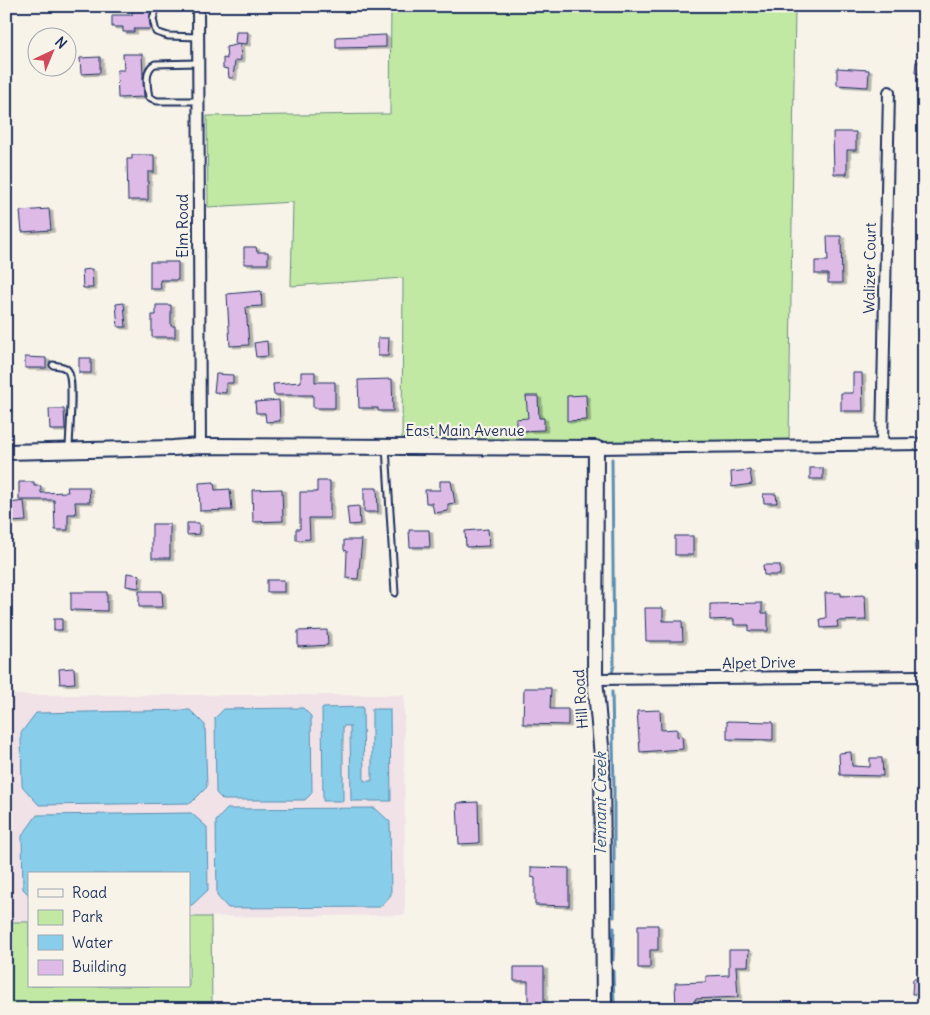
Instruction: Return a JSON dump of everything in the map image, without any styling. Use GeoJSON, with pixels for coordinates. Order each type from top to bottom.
{"type":"FeatureCollection","features":[{"type":"Feature","properties":{"kind":"street","name":"Elm Road"},"geometry":{"type":"LineString","coordinates":[[198,6],[200,446]]}},
{"type":"Feature","properties":{"kind":"street","name":"Walizer Court"},"geometry":{"type":"LineString","coordinates":[[882,444],[889,92]]}},
{"type":"Feature","properties":{"kind":"street","name":"East Main Avenue"},"geometry":{"type":"LineString","coordinates":[[6,452],[200,446],[596,448],[924,444]]}},
{"type":"Feature","properties":{"kind":"street","name":"Hill Road"},"geometry":{"type":"LineString","coordinates":[[596,448],[595,679],[602,756],[604,1009]]}},
{"type":"Feature","properties":{"kind":"street","name":"Alpet Drive"},"geometry":{"type":"LineString","coordinates":[[595,679],[924,676]]}},
{"type":"Feature","properties":{"kind":"lane"},"geometry":{"type":"LineString","coordinates":[[156,6],[153,18],[156,32],[168,36],[198,37]]}},
{"type":"Feature","properties":{"kind":"lane"},"geometry":{"type":"LineString","coordinates":[[198,63],[155,64],[150,66],[148,70],[149,97],[157,101],[198,101]]}},
{"type":"Feature","properties":{"kind":"lane"},"geometry":{"type":"LineString","coordinates":[[52,365],[63,366],[69,372],[71,390],[69,450]]}},
{"type":"Feature","properties":{"kind":"lane"},"geometry":{"type":"LineString","coordinates":[[386,447],[395,593]]}},
{"type":"Feature","properties":{"kind":"lane"},"geometry":{"type":"LineString","coordinates":[[924,537],[919,545],[919,549],[924,555]]}},
{"type":"Feature","properties":{"kind":"shaded area"},"geometry":{"type":"Polygon","coordinates":[[[6,695],[404,695],[405,915],[190,917],[190,872],[28,872],[28,922],[6,922],[6,695]]]}},
{"type":"Feature","properties":{"kind":"green space"},"geometry":{"type":"Polygon","coordinates":[[[391,6],[795,6],[789,442],[402,442],[403,278],[291,286],[293,202],[208,207],[207,116],[390,114],[391,6]]]}},
{"type":"Feature","properties":{"kind":"green space"},"geometry":{"type":"Polygon","coordinates":[[[190,917],[211,917],[212,1009],[6,1009],[6,922],[28,922],[28,988],[190,988],[190,917]]]}},
{"type":"Feature","properties":{"kind":"water"},"geometry":{"type":"Polygon","coordinates":[[[363,707],[364,781],[372,781],[372,709],[390,709],[391,801],[351,801],[350,726],[343,726],[343,801],[323,801],[322,708],[363,707]]]}},
{"type":"Feature","properties":{"kind":"water"},"geometry":{"type":"Polygon","coordinates":[[[303,708],[311,716],[312,793],[305,800],[223,800],[216,793],[215,718],[224,709],[303,708]]]}},
{"type":"Feature","properties":{"kind":"water"},"geometry":{"type":"Polygon","coordinates":[[[190,710],[205,725],[207,787],[191,803],[39,805],[22,786],[21,733],[36,713],[190,710]]]}},
{"type":"Feature","properties":{"kind":"water"},"geometry":{"type":"Polygon","coordinates":[[[375,808],[390,822],[391,895],[380,907],[228,908],[217,896],[216,821],[227,809],[375,808]]]}},
{"type":"Feature","properties":{"kind":"water"},"geometry":{"type":"Polygon","coordinates":[[[191,813],[207,827],[208,890],[190,905],[190,872],[28,872],[28,894],[23,889],[22,836],[37,815],[191,813]]]}},
{"type":"Feature","properties":{"kind":"building"},"geometry":{"type":"Polygon","coordinates":[[[132,6],[150,6],[150,29],[134,29],[134,32],[123,32],[123,27],[112,27],[112,15],[132,15],[132,6]]]}},
{"type":"Feature","properties":{"kind":"building"},"geometry":{"type":"Polygon","coordinates":[[[236,32],[248,32],[247,44],[235,43],[236,32]]]}},
{"type":"Feature","properties":{"kind":"building"},"geometry":{"type":"Polygon","coordinates":[[[386,35],[386,47],[336,48],[336,37],[386,35]]]}},
{"type":"Feature","properties":{"kind":"building"},"geometry":{"type":"Polygon","coordinates":[[[240,44],[241,60],[235,61],[233,78],[229,78],[228,69],[223,68],[223,58],[227,59],[226,47],[240,44]]]}},
{"type":"Feature","properties":{"kind":"building"},"geometry":{"type":"Polygon","coordinates":[[[123,54],[142,54],[144,97],[118,98],[117,70],[124,70],[123,54]]]}},
{"type":"Feature","properties":{"kind":"building"},"geometry":{"type":"Polygon","coordinates":[[[100,57],[100,73],[81,74],[80,58],[100,57]]]}},
{"type":"Feature","properties":{"kind":"building"},"geometry":{"type":"Polygon","coordinates":[[[916,62],[924,62],[924,74],[915,73],[916,62]]]}},
{"type":"Feature","properties":{"kind":"building"},"geometry":{"type":"Polygon","coordinates":[[[837,68],[869,70],[868,87],[837,85],[837,68]]]}},
{"type":"Feature","properties":{"kind":"building"},"geometry":{"type":"Polygon","coordinates":[[[833,132],[856,132],[856,150],[847,150],[847,174],[834,174],[833,132]]]}},
{"type":"Feature","properties":{"kind":"building"},"geometry":{"type":"Polygon","coordinates":[[[132,155],[154,155],[154,172],[148,172],[148,200],[128,200],[127,159],[132,159],[132,155]]]}},
{"type":"Feature","properties":{"kind":"building"},"geometry":{"type":"Polygon","coordinates":[[[49,209],[51,230],[22,232],[20,211],[49,209]]]}},
{"type":"Feature","properties":{"kind":"building"},"geometry":{"type":"Polygon","coordinates":[[[827,236],[841,236],[842,283],[828,283],[828,274],[815,274],[815,261],[828,261],[827,236]]]}},
{"type":"Feature","properties":{"kind":"building"},"geometry":{"type":"Polygon","coordinates":[[[244,247],[256,247],[257,252],[268,252],[268,264],[244,264],[244,247]]]}},
{"type":"Feature","properties":{"kind":"building"},"geometry":{"type":"Polygon","coordinates":[[[150,262],[178,262],[178,280],[160,280],[161,289],[150,289],[150,262]]]}},
{"type":"Feature","properties":{"kind":"building"},"geometry":{"type":"Polygon","coordinates":[[[92,269],[93,288],[83,288],[82,270],[92,269]]]}},
{"type":"Feature","properties":{"kind":"building"},"geometry":{"type":"Polygon","coordinates":[[[261,291],[262,306],[246,307],[249,345],[230,346],[227,294],[261,291]]]}},
{"type":"Feature","properties":{"kind":"building"},"geometry":{"type":"Polygon","coordinates":[[[124,303],[126,327],[118,327],[116,304],[124,303]]]}},
{"type":"Feature","properties":{"kind":"building"},"geometry":{"type":"Polygon","coordinates":[[[156,305],[171,305],[171,326],[175,326],[175,337],[152,337],[152,315],[156,315],[156,305]]]}},
{"type":"Feature","properties":{"kind":"building"},"geometry":{"type":"Polygon","coordinates":[[[378,338],[389,338],[388,356],[378,356],[378,338]]]}},
{"type":"Feature","properties":{"kind":"building"},"geometry":{"type":"Polygon","coordinates":[[[267,341],[268,356],[256,357],[254,343],[267,341]]]}},
{"type":"Feature","properties":{"kind":"building"},"geometry":{"type":"Polygon","coordinates":[[[25,357],[46,358],[46,368],[25,368],[25,357]]]}},
{"type":"Feature","properties":{"kind":"building"},"geometry":{"type":"Polygon","coordinates":[[[79,358],[91,358],[91,373],[79,373],[79,358]]]}},
{"type":"Feature","properties":{"kind":"building"},"geometry":{"type":"Polygon","coordinates":[[[301,372],[315,372],[315,382],[335,382],[335,408],[313,408],[313,395],[274,395],[273,384],[301,382],[301,372]]]}},
{"type":"Feature","properties":{"kind":"building"},"geometry":{"type":"Polygon","coordinates":[[[853,373],[862,373],[863,411],[841,411],[841,393],[853,393],[853,373]]]}},
{"type":"Feature","properties":{"kind":"building"},"geometry":{"type":"Polygon","coordinates":[[[216,374],[233,375],[233,383],[226,383],[226,393],[214,392],[216,374]]]}},
{"type":"Feature","properties":{"kind":"building"},"geometry":{"type":"Polygon","coordinates":[[[392,379],[393,411],[378,411],[378,408],[359,408],[358,380],[392,379]]]}},
{"type":"Feature","properties":{"kind":"building"},"geometry":{"type":"Polygon","coordinates":[[[586,395],[587,420],[567,421],[567,396],[586,395]]]}},
{"type":"Feature","properties":{"kind":"building"},"geometry":{"type":"Polygon","coordinates":[[[526,396],[538,396],[539,418],[544,418],[544,430],[516,431],[516,419],[528,418],[526,396]]]}},
{"type":"Feature","properties":{"kind":"building"},"geometry":{"type":"Polygon","coordinates":[[[279,400],[280,421],[266,422],[265,413],[256,413],[255,402],[279,400]]]}},
{"type":"Feature","properties":{"kind":"building"},"geometry":{"type":"Polygon","coordinates":[[[49,409],[64,409],[65,430],[50,430],[49,409]]]}},
{"type":"Feature","properties":{"kind":"building"},"geometry":{"type":"Polygon","coordinates":[[[810,468],[823,468],[823,479],[810,479],[810,468]]]}},
{"type":"Feature","properties":{"kind":"building"},"geometry":{"type":"Polygon","coordinates":[[[750,470],[752,484],[732,487],[731,472],[750,470]]]}},
{"type":"Feature","properties":{"kind":"building"},"geometry":{"type":"Polygon","coordinates":[[[317,481],[330,481],[330,518],[309,518],[310,539],[296,540],[296,529],[300,529],[300,492],[317,492],[317,481]]]}},
{"type":"Feature","properties":{"kind":"building"},"geometry":{"type":"Polygon","coordinates":[[[440,481],[451,481],[455,503],[448,504],[448,511],[434,513],[432,503],[426,503],[425,490],[440,490],[440,481]]]}},
{"type":"Feature","properties":{"kind":"building"},"geometry":{"type":"Polygon","coordinates":[[[19,482],[34,482],[34,486],[41,486],[41,493],[68,492],[67,487],[89,487],[90,502],[75,502],[76,514],[68,514],[68,530],[55,530],[54,500],[19,500],[19,482]]]}},
{"type":"Feature","properties":{"kind":"building"},"geometry":{"type":"Polygon","coordinates":[[[214,482],[215,490],[230,489],[232,510],[200,511],[199,483],[214,482]]]}},
{"type":"Feature","properties":{"kind":"building"},"geometry":{"type":"Polygon","coordinates":[[[364,488],[377,488],[378,512],[364,512],[364,488]]]}},
{"type":"Feature","properties":{"kind":"building"},"geometry":{"type":"Polygon","coordinates":[[[282,489],[283,521],[253,522],[252,490],[282,489]]]}},
{"type":"Feature","properties":{"kind":"building"},"geometry":{"type":"Polygon","coordinates":[[[763,494],[776,494],[777,503],[764,503],[763,494]]]}},
{"type":"Feature","properties":{"kind":"building"},"geometry":{"type":"Polygon","coordinates":[[[24,501],[26,521],[12,522],[10,503],[24,501]]]}},
{"type":"Feature","properties":{"kind":"building"},"geometry":{"type":"Polygon","coordinates":[[[359,506],[360,524],[349,525],[347,507],[359,506]]]}},
{"type":"Feature","properties":{"kind":"building"},"geometry":{"type":"Polygon","coordinates":[[[187,523],[199,523],[199,534],[187,535],[187,523]]]}},
{"type":"Feature","properties":{"kind":"building"},"geometry":{"type":"Polygon","coordinates":[[[152,524],[170,524],[170,558],[152,558],[152,524]]]}},
{"type":"Feature","properties":{"kind":"building"},"geometry":{"type":"Polygon","coordinates":[[[488,529],[489,546],[466,547],[465,531],[488,529]]]}},
{"type":"Feature","properties":{"kind":"building"},"geometry":{"type":"Polygon","coordinates":[[[409,530],[429,530],[430,547],[410,547],[409,530]]]}},
{"type":"Feature","properties":{"kind":"building"},"geometry":{"type":"Polygon","coordinates":[[[675,536],[693,536],[693,555],[675,555],[675,536]]]}},
{"type":"Feature","properties":{"kind":"building"},"geometry":{"type":"Polygon","coordinates":[[[344,540],[362,540],[358,579],[346,578],[347,551],[344,550],[344,540]]]}},
{"type":"Feature","properties":{"kind":"building"},"geometry":{"type":"Polygon","coordinates":[[[763,565],[780,565],[780,575],[764,575],[763,565]]]}},
{"type":"Feature","properties":{"kind":"building"},"geometry":{"type":"Polygon","coordinates":[[[127,573],[140,575],[139,588],[126,586],[127,573]]]}},
{"type":"Feature","properties":{"kind":"building"},"geometry":{"type":"Polygon","coordinates":[[[267,580],[284,580],[284,592],[267,592],[267,580]]]}},
{"type":"Feature","properties":{"kind":"building"},"geometry":{"type":"Polygon","coordinates":[[[139,591],[162,591],[163,607],[139,607],[139,591]]]}},
{"type":"Feature","properties":{"kind":"building"},"geometry":{"type":"Polygon","coordinates":[[[71,592],[107,592],[107,611],[71,610],[71,592]]]}},
{"type":"Feature","properties":{"kind":"building"},"geometry":{"type":"Polygon","coordinates":[[[825,593],[841,593],[841,596],[865,595],[866,620],[837,621],[838,627],[821,628],[820,619],[826,618],[825,593]]]}},
{"type":"Feature","properties":{"kind":"building"},"geometry":{"type":"Polygon","coordinates":[[[762,603],[762,613],[768,613],[768,631],[749,631],[749,625],[734,625],[734,619],[710,620],[710,604],[762,603]]]}},
{"type":"Feature","properties":{"kind":"building"},"geometry":{"type":"Polygon","coordinates":[[[645,608],[663,608],[663,621],[682,621],[683,641],[646,641],[645,608]]]}},
{"type":"Feature","properties":{"kind":"building"},"geometry":{"type":"Polygon","coordinates":[[[54,619],[62,619],[62,630],[54,630],[54,619]]]}},
{"type":"Feature","properties":{"kind":"building"},"geometry":{"type":"Polygon","coordinates":[[[327,630],[328,645],[298,647],[298,631],[327,630]]]}},
{"type":"Feature","properties":{"kind":"building"},"geometry":{"type":"Polygon","coordinates":[[[74,668],[75,683],[60,684],[59,669],[74,668]]]}},
{"type":"Feature","properties":{"kind":"building"},"geometry":{"type":"Polygon","coordinates":[[[524,688],[551,688],[550,709],[568,709],[568,725],[523,724],[524,688]]]}},
{"type":"Feature","properties":{"kind":"building"},"geometry":{"type":"Polygon","coordinates":[[[660,710],[661,730],[677,729],[677,737],[682,736],[683,749],[640,752],[637,711],[660,710]]]}},
{"type":"Feature","properties":{"kind":"building"},"geometry":{"type":"Polygon","coordinates":[[[727,721],[773,722],[773,740],[727,739],[727,721]]]}},
{"type":"Feature","properties":{"kind":"building"},"geometry":{"type":"Polygon","coordinates":[[[851,752],[852,766],[870,767],[870,758],[882,758],[883,776],[840,775],[839,753],[851,752]]]}},
{"type":"Feature","properties":{"kind":"building"},"geometry":{"type":"Polygon","coordinates":[[[478,802],[479,843],[459,844],[457,803],[478,802]]]}},
{"type":"Feature","properties":{"kind":"building"},"geometry":{"type":"Polygon","coordinates":[[[531,867],[569,868],[569,906],[535,905],[535,878],[531,877],[531,867]]]}},
{"type":"Feature","properties":{"kind":"building"},"geometry":{"type":"Polygon","coordinates":[[[638,925],[658,925],[658,950],[650,950],[650,968],[638,968],[638,925]]]}},
{"type":"Feature","properties":{"kind":"building"},"geometry":{"type":"Polygon","coordinates":[[[729,950],[749,950],[748,966],[736,966],[738,997],[695,999],[695,1009],[676,1009],[675,983],[706,982],[706,976],[729,975],[729,950]]]}},
{"type":"Feature","properties":{"kind":"building"},"geometry":{"type":"Polygon","coordinates":[[[514,967],[544,967],[544,1006],[528,1006],[528,981],[514,981],[514,967]]]}},
{"type":"Feature","properties":{"kind":"building"},"geometry":{"type":"Polygon","coordinates":[[[913,979],[924,979],[924,994],[912,994],[913,979]]]}},
{"type":"Feature","properties":{"kind":"waterway","name":"Tennant Creek"},"geometry":{"type":"LineString","coordinates":[[612,459],[614,665],[612,673]]}},
{"type":"Feature","properties":{"kind":"waterway","name":"Tennant Creek"},"geometry":{"type":"LineString","coordinates":[[612,692],[614,917]]}},
{"type":"Feature","properties":{"kind":"waterway","name":"Tennant Creek"},"geometry":{"type":"LineString","coordinates":[[613,960],[614,928]]}},
{"type":"Feature","properties":{"kind":"waterway","name":"Tennant Creek"},"geometry":{"type":"LineString","coordinates":[[613,971],[614,1005]]}}]}
